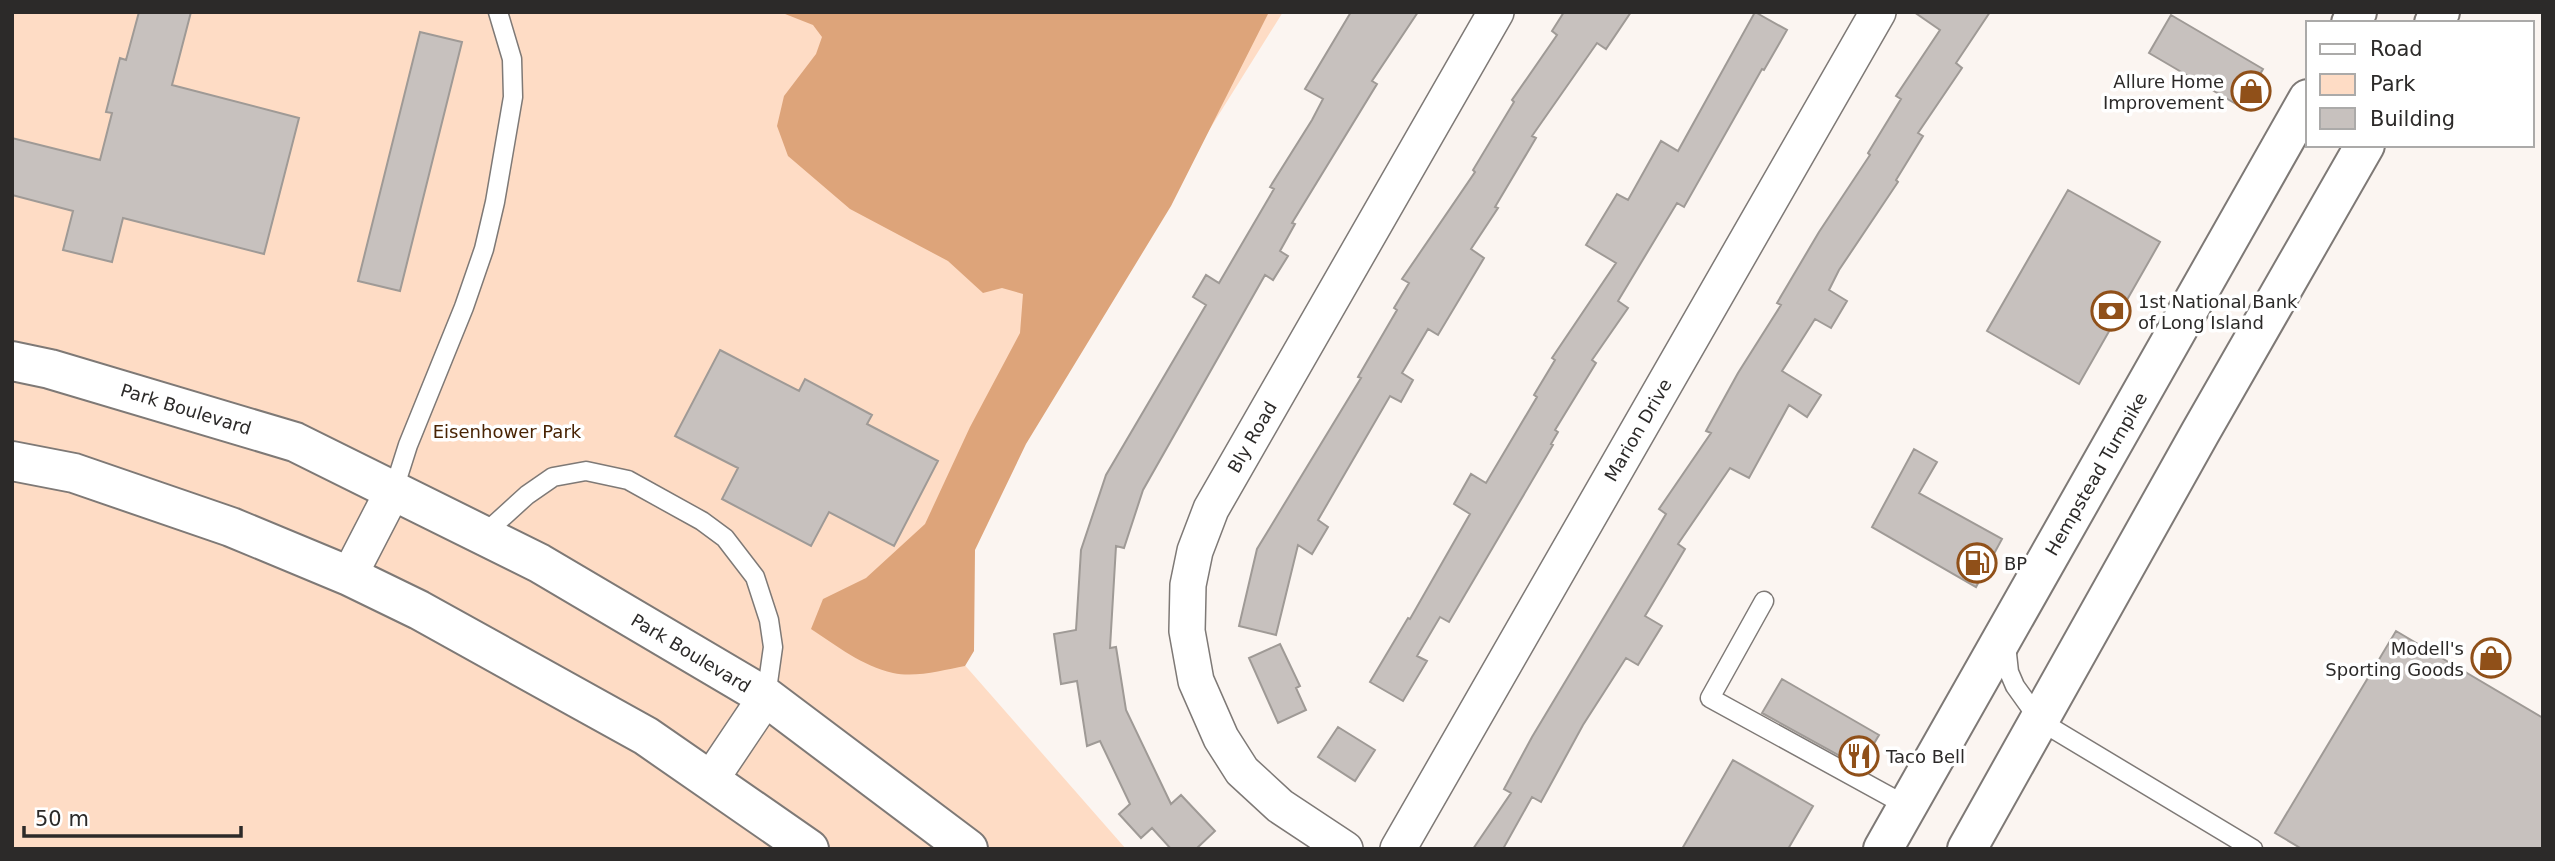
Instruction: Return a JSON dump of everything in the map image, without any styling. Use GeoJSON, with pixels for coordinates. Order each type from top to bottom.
{"type":"FeatureCollection","features":[{"type":"Feature","properties":{"kind":"street","name":"Bly Road"},"geometry":{"type":"LineString","coordinates":[[1345,849],[1280,806],[1242,771],[1220,738],[1196,681],[1187,631],[1188,585],[1195,551],[1211,509],[1496,12]]}},
{"type":"Feature","properties":{"kind":"street","name":"Marion Drive"},"geometry":{"type":"LineString","coordinates":[[1398,849],[1878,12]]}},
{"type":"Feature","properties":{"kind":"street","name":"Hempstead Turnpike"},"geometry":{"type":"LineString","coordinates":[[1883,849],[2306,103]]}},
{"type":"Feature","properties":{"kind":"street"},"geometry":{"type":"LineString","coordinates":[[1967,849],[2364,147]]}},
{"type":"Feature","properties":{"kind":"street","name":"Park Boulevard"},"geometry":{"type":"LineString","coordinates":[[12,361],[50,369],[295,442],[539,563],[766,697],[968,849]]}},
{"type":"Feature","properties":{"kind":"street"},"geometry":{"type":"LineString","coordinates":[[12,461],[74,473],[232,527],[349,576],[419,610],[646,736],[809,849]]}},
{"type":"Feature","properties":{"kind":"street"},"geometry":{"type":"LineString","coordinates":[[349,576],[394,489]]}},
{"type":"Feature","properties":{"kind":"street"},"geometry":{"type":"LineString","coordinates":[[711,779],[766,697]]}},
{"type":"Feature","properties":{"kind":"lane"},"geometry":{"type":"LineString","coordinates":[[394,489],[408,445],[464,307],[484,249],[495,202],[513,97],[512,59],[498,12]]}},
{"type":"Feature","properties":{"kind":"lane"},"geometry":{"type":"LineString","coordinates":[[483,535],[527,495],[553,477],[586,471],[628,480],[702,521],[724,538],[755,577],[769,620],[773,647],[766,697]]}},
{"type":"Feature","properties":{"kind":"lane"},"geometry":{"type":"LineString","coordinates":[[1764,601],[1710,698],[1907,806]]}},
{"type":"Feature","properties":{"kind":"lane"},"geometry":{"type":"LineString","coordinates":[[2004,635],[2009,672],[2015,686],[2039,721],[2253,849]]}},
{"type":"Feature","properties":{"kind":"green space","name":"Eisenhower Park"},"geometry":{"type":"Polygon","coordinates":[[[12,12],[1283,12],[912,605],[1126,849],[12,849],[12,12]]]}},
{"type":"Feature","properties":{"kind":"shaded area"},"geometry":{"type":"Polygon","coordinates":[[[780,12],[1269,12],[1171,206],[1026,444],[975,550],[974,651],[965,666],[920,674],[893,673],[860,660],[811,629],[823,599],[866,578],[925,524],[970,427],[1020,333],[1023,294],[1002,288],[983,293],[948,261],[850,209],[788,156],[777,126],[784,96],[816,54],[822,37],[813,25],[780,12]]]}},
{"type":"Feature","properties":{"kind":"building"},"geometry":{"type":"Polygon","coordinates":[[[139,12],[191,12],[172,85],[299,118],[264,254],[123,218],[112,262],[63,250],[73,211],[12,195],[12,138],[100,160],[112,113],[106,112],[120,58],[126,60],[139,12]]]}},
{"type":"Feature","properties":{"kind":"building"},"geometry":{"type":"Polygon","coordinates":[[[1351,12],[1418,12],[1372,81],[1377,84],[1292,223],[1295,224],[1280,251],[1288,256],[1273,280],[1265,275],[1143,490],[1124,548],[1116,546],[1110,648],[1116,647],[1126,710],[1171,804],[1181,795],[1215,831],[1196,849],[1171,849],[1152,828],[1141,838],[1119,814],[1130,804],[1100,741],[1087,746],[1077,681],[1061,684],[1054,634],[1076,630],[1081,550],[1106,475],[1206,305],[1193,297],[1206,275],[1219,283],[1274,189],[1270,187],[1312,120],[1323,99],[1305,89],[1351,12]]]}},
{"type":"Feature","properties":{"kind":"building"},"geometry":{"type":"Polygon","coordinates":[[[1564,12],[1631,12],[1606,49],[1597,43],[1532,136],[1536,138],[1495,207],[1498,208],[1471,249],[1484,258],[1438,335],[1428,329],[1402,373],[1413,380],[1401,402],[1390,396],[1340,482],[1318,520],[1328,527],[1312,554],[1298,545],[1276,635],[1239,626],[1257,549],[1361,378],[1358,377],[1397,310],[1394,308],[1409,283],[1402,279],[1475,172],[1473,170],[1514,102],[1512,100],[1557,35],[1552,31],[1564,12]]]}},
{"type":"Feature","properties":{"kind":"building"},"geometry":{"type":"Polygon","coordinates":[[[1755,12],[1787,30],[1684,207],[1677,203],[1618,301],[1628,308],[1592,360],[1596,363],[1555,430],[1558,432],[1551,444],[1553,445],[1449,622],[1440,617],[1417,656],[1427,661],[1403,701],[1370,682],[1408,618],[1410,619],[1470,514],[1454,504],[1471,474],[1486,483],[1537,397],[1534,395],[1555,360],[1552,358],[1616,263],[1586,245],[1617,194],[1628,200],[1661,141],[1678,151],[1755,12]]]}},
{"type":"Feature","properties":{"kind":"building"},"geometry":{"type":"Polygon","coordinates":[[[1914,12],[1990,12],[1956,63],[1962,68],[1918,133],[1923,136],[1896,180],[1898,182],[1839,270],[1829,290],[1847,301],[1831,328],[1815,319],[1782,371],[1821,395],[1807,417],[1789,405],[1749,478],[1730,468],[1678,544],[1685,549],[1645,616],[1662,626],[1638,665],[1626,658],[1583,725],[1541,802],[1532,797],[1503,849],[1473,849],[1511,793],[1504,789],[1532,737],[1666,514],[1659,509],[1711,433],[1706,431],[1738,373],[1781,305],[1777,303],[1819,232],[1870,155],[1868,153],[1901,99],[1896,96],[1940,30],[1914,12]]]}},
{"type":"Feature","properties":{"kind":"building"},"geometry":{"type":"Polygon","coordinates":[[[2171,15],[2263,69],[2241,107],[2149,53],[2171,15]]]}},
{"type":"Feature","properties":{"kind":"building"},"geometry":{"type":"Polygon","coordinates":[[[420,32],[462,42],[400,291],[358,281],[420,32]]]}},
{"type":"Feature","properties":{"kind":"building"},"geometry":{"type":"Polygon","coordinates":[[[2068,190],[2160,242],[2079,384],[1987,331],[2068,190]]]}},
{"type":"Feature","properties":{"kind":"building"},"geometry":{"type":"Polygon","coordinates":[[[720,350],[799,391],[805,379],[872,415],[867,424],[938,461],[894,546],[829,512],[811,546],[722,499],[738,468],[675,436],[720,350]]]}},
{"type":"Feature","properties":{"kind":"building"},"geometry":{"type":"Polygon","coordinates":[[[1914,449],[1937,462],[1919,493],[2002,539],[1976,587],[1872,527],[1914,449]]]}},
{"type":"Feature","properties":{"kind":"building"},"geometry":{"type":"Polygon","coordinates":[[[2396,631],[2543,718],[2543,849],[2302,849],[2275,833],[2396,631]]]}},
{"type":"Feature","properties":{"kind":"building"},"geometry":{"type":"Polygon","coordinates":[[[1280,644],[1300,686],[1296,688],[1306,710],[1278,723],[1249,658],[1280,644]]]}},
{"type":"Feature","properties":{"kind":"building"},"geometry":{"type":"Polygon","coordinates":[[[1782,679],[1879,735],[1860,767],[1762,713],[1782,679]]]}},
{"type":"Feature","properties":{"kind":"building"},"geometry":{"type":"Polygon","coordinates":[[[1338,727],[1375,750],[1355,781],[1318,757],[1338,727]]]}},
{"type":"Feature","properties":{"kind":"building"},"geometry":{"type":"Polygon","coordinates":[[[1733,760],[1813,806],[1788,849],[1682,849],[1733,760]]]}},
{"type":"Feature","properties":{"kind":"place","name":"Allure Home Improvement"},"geometry":{"type":"Point","coordinates":[2251,91]}},
{"type":"Feature","properties":{"kind":"place","name":"1st National Bank of Long Island"},"geometry":{"type":"Point","coordinates":[2111,311]}},
{"type":"Feature","properties":{"kind":"place","name":"BP"},"geometry":{"type":"Point","coordinates":[1977,563]}},
{"type":"Feature","properties":{"kind":"place","name":"Modell's Sporting Goods"},"geometry":{"type":"Point","coordinates":[2491,658]}},
{"type":"Feature","properties":{"kind":"place","name":"Taco Bell"},"geometry":{"type":"Point","coordinates":[1859,756]}}]}
